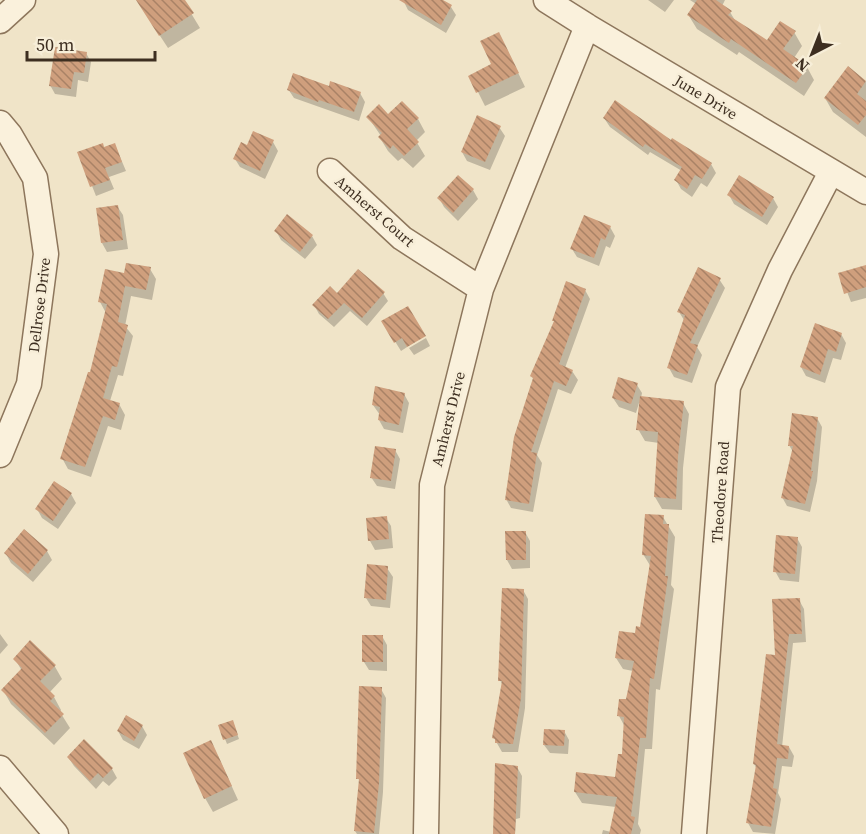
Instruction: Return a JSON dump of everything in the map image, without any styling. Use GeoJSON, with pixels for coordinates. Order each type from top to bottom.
{"type":"FeatureCollection","features":[{"type":"Feature","properties":{"kind":"street"},"geometry":{"type":"LineString","coordinates":[[0,21],[23,0]]}},
{"type":"Feature","properties":{"kind":"street","name":"June Drive"},"geometry":{"type":"LineString","coordinates":[[546,0],[866,192]]}},
{"type":"Feature","properties":{"kind":"street","name":"Amherst Drive"},"geometry":{"type":"LineString","coordinates":[[426,834],[432,485],[481,289],[587,26]]}},
{"type":"Feature","properties":{"kind":"street","name":"Dellrose Drive"},"geometry":{"type":"LineString","coordinates":[[0,123],[10,135],[35,178],[45,254],[29,384],[0,455]]}},
{"type":"Feature","properties":{"kind":"street","name":"Amherst Court"},"geometry":{"type":"LineString","coordinates":[[330,171],[402,238],[481,289]]}},
{"type":"Feature","properties":{"kind":"street","name":"Theodore Road"},"geometry":{"type":"LineString","coordinates":[[694,834],[728,387],[780,270],[831,172]]}},
{"type":"Feature","properties":{"kind":"street"},"geometry":{"type":"LineString","coordinates":[[0,768],[56,834]]}},
{"type":"Feature","properties":{"kind":"building"},"geometry":{"type":"Polygon","coordinates":[[[136,0],[185,0],[194,13],[159,36],[136,0]]]}},
{"type":"Feature","properties":{"kind":"building"},"geometry":{"type":"Polygon","coordinates":[[[399,0],[443,0],[452,5],[441,25],[399,0]]]}},
{"type":"Feature","properties":{"kind":"building"},"geometry":{"type":"Polygon","coordinates":[[[697,0],[716,0],[732,11],[728,15],[767,40],[780,21],[796,31],[783,49],[808,66],[796,83],[731,39],[729,43],[687,15],[697,0]]]}},
{"type":"Feature","properties":{"kind":"building"},"geometry":{"type":"Polygon","coordinates":[[[499,32],[519,73],[476,93],[468,76],[491,64],[480,41],[499,32]]]}},
{"type":"Feature","properties":{"kind":"building"},"geometry":{"type":"Polygon","coordinates":[[[55,47],[87,52],[84,73],[74,72],[71,89],[49,86],[55,47]]]}},
{"type":"Feature","properties":{"kind":"building"},"geometry":{"type":"Polygon","coordinates":[[[848,66],[866,81],[857,94],[866,101],[866,115],[858,125],[824,98],[848,66]]]}},
{"type":"Feature","properties":{"kind":"building"},"geometry":{"type":"Polygon","coordinates":[[[293,73],[329,86],[330,81],[361,92],[354,112],[287,90],[293,73]]]}},
{"type":"Feature","properties":{"kind":"building"},"geometry":{"type":"Polygon","coordinates":[[[615,100],[671,140],[672,138],[712,163],[702,179],[695,175],[687,189],[674,180],[682,167],[645,144],[643,147],[603,118],[615,100]]]}},
{"type":"Feature","properties":{"kind":"building"},"geometry":{"type":"Polygon","coordinates":[[[402,101],[419,118],[407,129],[419,142],[404,156],[393,145],[390,149],[378,137],[382,133],[366,117],[379,104],[388,114],[402,101]]]}},
{"type":"Feature","properties":{"kind":"building"},"geometry":{"type":"Polygon","coordinates":[[[477,115],[501,126],[485,162],[461,152],[477,115]]]}},
{"type":"Feature","properties":{"kind":"building"},"geometry":{"type":"Polygon","coordinates":[[[253,131],[274,140],[260,171],[233,159],[241,142],[247,145],[253,131]]]}},
{"type":"Feature","properties":{"kind":"building"},"geometry":{"type":"Polygon","coordinates":[[[103,143],[104,147],[115,143],[122,162],[105,168],[110,180],[90,187],[77,152],[103,143]]]}},
{"type":"Feature","properties":{"kind":"building"},"geometry":{"type":"Polygon","coordinates":[[[458,175],[474,189],[453,213],[437,198],[458,175]]]}},
{"type":"Feature","properties":{"kind":"building"},"geometry":{"type":"Polygon","coordinates":[[[739,175],[774,197],[762,217],[727,195],[739,175]]]}},
{"type":"Feature","properties":{"kind":"building"},"geometry":{"type":"Polygon","coordinates":[[[118,205],[123,240],[101,243],[96,208],[118,205]]]}},
{"type":"Feature","properties":{"kind":"building"},"geometry":{"type":"Polygon","coordinates":[[[287,214],[313,235],[300,252],[274,231],[287,214]]]}},
{"type":"Feature","properties":{"kind":"building"},"geometry":{"type":"Polygon","coordinates":[[[584,215],[611,226],[605,240],[601,238],[594,258],[570,249],[584,215]]]}},
{"type":"Feature","properties":{"kind":"building"},"geometry":{"type":"Polygon","coordinates":[[[126,263],[151,267],[146,290],[125,286],[118,322],[128,325],[117,367],[112,366],[103,398],[120,403],[115,420],[103,416],[85,467],[60,459],[88,372],[90,372],[107,304],[98,302],[105,269],[124,273],[126,263]]]}},
{"type":"Feature","properties":{"kind":"building"},"geometry":{"type":"Polygon","coordinates":[[[866,265],[866,287],[844,294],[838,273],[866,265]]]}},
{"type":"Feature","properties":{"kind":"building"},"geometry":{"type":"Polygon","coordinates":[[[698,267],[721,278],[690,343],[698,345],[687,375],[667,368],[685,315],[677,312],[698,267]]]}},
{"type":"Feature","properties":{"kind":"building"},"geometry":{"type":"Polygon","coordinates":[[[358,269],[385,292],[362,318],[344,303],[328,319],[312,305],[330,286],[337,293],[358,269]]]}},
{"type":"Feature","properties":{"kind":"building"},"geometry":{"type":"Polygon","coordinates":[[[566,281],[586,289],[559,364],[573,370],[566,386],[554,381],[531,452],[537,453],[529,504],[505,500],[514,437],[533,378],[530,376],[554,321],[552,321],[566,281]]]}},
{"type":"Feature","properties":{"kind":"building"},"geometry":{"type":"Polygon","coordinates":[[[408,306],[426,336],[407,347],[402,338],[394,343],[381,321],[408,306]]]}},
{"type":"Feature","properties":{"kind":"building"},"geometry":{"type":"Polygon","coordinates":[[[815,323],[842,333],[836,352],[828,349],[820,375],[800,367],[815,323]]]}},
{"type":"Feature","properties":{"kind":"building"},"geometry":{"type":"Polygon","coordinates":[[[618,377],[638,383],[631,404],[612,398],[618,377]]]}},
{"type":"Feature","properties":{"kind":"building"},"geometry":{"type":"Polygon","coordinates":[[[375,386],[405,393],[399,425],[378,420],[380,407],[372,405],[375,386]]]}},
{"type":"Feature","properties":{"kind":"building"},"geometry":{"type":"Polygon","coordinates":[[[640,396],[684,401],[676,499],[654,497],[658,432],[636,430],[640,396]]]}},
{"type":"Feature","properties":{"kind":"building"},"geometry":{"type":"Polygon","coordinates":[[[792,413],[818,417],[811,471],[813,471],[805,504],[781,498],[793,446],[788,446],[792,413]]]}},
{"type":"Feature","properties":{"kind":"building"},"geometry":{"type":"Polygon","coordinates":[[[375,446],[396,449],[391,481],[370,478],[375,446]]]}},
{"type":"Feature","properties":{"kind":"building"},"geometry":{"type":"Polygon","coordinates":[[[54,481],[72,493],[53,521],[35,509],[54,481]]]}},
{"type":"Feature","properties":{"kind":"building"},"geometry":{"type":"Polygon","coordinates":[[[645,514],[664,515],[663,524],[669,524],[665,576],[668,576],[654,679],[650,678],[646,738],[640,738],[631,816],[635,817],[631,834],[609,834],[617,797],[574,792],[576,772],[615,777],[618,754],[622,754],[624,717],[617,716],[619,699],[626,699],[634,661],[615,658],[619,631],[635,633],[636,626],[640,627],[651,556],[642,555],[645,514]]]}},
{"type":"Feature","properties":{"kind":"building"},"geometry":{"type":"Polygon","coordinates":[[[387,516],[389,539],[368,541],[366,518],[387,516]]]}},
{"type":"Feature","properties":{"kind":"building"},"geometry":{"type":"Polygon","coordinates":[[[24,529],[48,550],[28,574],[4,553],[24,529]]]}},
{"type":"Feature","properties":{"kind":"building"},"geometry":{"type":"Polygon","coordinates":[[[505,531],[526,531],[526,560],[506,560],[505,531]]]}},
{"type":"Feature","properties":{"kind":"building"},"geometry":{"type":"Polygon","coordinates":[[[776,535],[798,537],[795,574],[773,572],[776,535]]]}},
{"type":"Feature","properties":{"kind":"building"},"geometry":{"type":"Polygon","coordinates":[[[367,564],[388,566],[386,600],[364,598],[367,564]]]}},
{"type":"Feature","properties":{"kind":"building"},"geometry":{"type":"Polygon","coordinates":[[[502,588],[524,589],[521,698],[513,744],[495,743],[495,739],[492,738],[502,681],[498,681],[502,588]]]}},
{"type":"Feature","properties":{"kind":"building"},"geometry":{"type":"Polygon","coordinates":[[[800,598],[802,634],[789,634],[777,744],[789,746],[788,759],[777,758],[773,788],[777,789],[771,827],[746,823],[756,765],[753,764],[766,654],[775,655],[772,599],[800,598]]]}},
{"type":"Feature","properties":{"kind":"building"},"geometry":{"type":"Polygon","coordinates":[[[362,635],[383,635],[383,662],[362,662],[362,635]]]}},
{"type":"Feature","properties":{"kind":"building"},"geometry":{"type":"Polygon","coordinates":[[[30,640],[56,665],[40,681],[55,696],[50,701],[64,714],[45,733],[1,690],[22,668],[13,659],[30,640]]]}},
{"type":"Feature","properties":{"kind":"building"},"geometry":{"type":"Polygon","coordinates":[[[359,686],[382,687],[379,783],[374,833],[354,831],[359,779],[356,779],[359,686]]]}},
{"type":"Feature","properties":{"kind":"building"},"geometry":{"type":"Polygon","coordinates":[[[126,715],[143,725],[134,741],[117,731],[126,715]]]}},
{"type":"Feature","properties":{"kind":"building"},"geometry":{"type":"Polygon","coordinates":[[[233,720],[238,735],[223,740],[218,725],[233,720]]]}},
{"type":"Feature","properties":{"kind":"building"},"geometry":{"type":"Polygon","coordinates":[[[544,729],[565,730],[564,746],[543,745],[544,729]]]}},
{"type":"Feature","properties":{"kind":"building"},"geometry":{"type":"Polygon","coordinates":[[[84,739],[113,768],[103,778],[98,773],[90,781],[67,757],[84,739]]]}},
{"type":"Feature","properties":{"kind":"building"},"geometry":{"type":"Polygon","coordinates":[[[211,740],[232,786],[204,799],[183,753],[211,740]]]}},
{"type":"Feature","properties":{"kind":"building"},"geometry":{"type":"Polygon","coordinates":[[[495,763],[518,766],[515,834],[493,834],[495,763]]]}}]}
